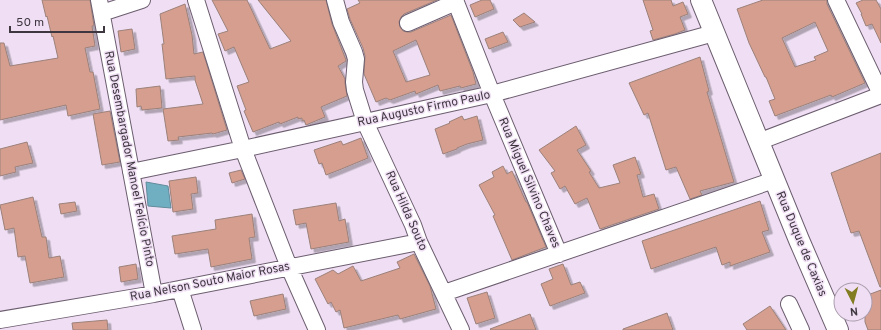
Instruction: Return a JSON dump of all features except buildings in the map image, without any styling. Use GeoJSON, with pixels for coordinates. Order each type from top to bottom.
{"type":"FeatureCollection","features":[{"type":"Feature","properties":{"kind":"main road","name":"Rua Duque de Caxias"},"geometry":{"type":"LineString","coordinates":[[701,0],[758,142],[838,330]]}},
{"type":"Feature","properties":{"kind":"street"},"geometry":{"type":"LineString","coordinates":[[100,7],[142,0]]}},
{"type":"Feature","properties":{"kind":"street"},"geometry":{"type":"LineString","coordinates":[[196,0],[243,149],[289,267],[317,330]]}},
{"type":"Feature","properties":{"kind":"street","name":"Rua Hilda Souto"},"geometry":{"type":"LineString","coordinates":[[334,0],[354,52],[356,66],[354,82],[355,90],[365,122],[413,225],[419,242],[461,330]]}},
{"type":"Feature","properties":{"kind":"street"},"geometry":{"type":"LineString","coordinates":[[758,142],[881,94],[836,0]]}},
{"type":"Feature","properties":{"kind":"street"},"geometry":{"type":"LineString","coordinates":[[408,23],[456,1]]}},
{"type":"Feature","properties":{"kind":"street","name":"Rua Miguel Silvino Chaves"},"geometry":{"type":"LineString","coordinates":[[456,1],[492,94],[560,254]]}},
{"type":"Feature","properties":{"kind":"street","name":"Rua Desembargador Manoel Felício Pinto"},"geometry":{"type":"LineString","coordinates":[[100,7],[154,294]]}},
{"type":"Feature","properties":{"kind":"street","name":"Rua Augusto Firmo Paulo"},"geometry":{"type":"LineString","coordinates":[[131,172],[492,94],[714,32]]}},
{"type":"Feature","properties":{"kind":"street"},"geometry":{"type":"LineString","coordinates":[[444,293],[774,180]]}},
{"type":"Feature","properties":{"kind":"street","name":"Rua Nelson Souto Maior Rosas"},"geometry":{"type":"LineString","coordinates":[[0,320],[154,294],[419,242]]}},
{"type":"Feature","properties":{"kind":"street"},"geometry":{"type":"LineString","coordinates":[[180,289],[193,330]]}},
{"type":"Feature","properties":{"kind":"street"},"geometry":{"type":"LineString","coordinates":[[789,304],[801,330]]}},
{"type":"Feature","properties":{"kind":"street"},"geometry":{"type":"LineString","coordinates":[[0,324],[2,330]]}},
{"type":"Feature","properties":{"kind":"water"},"geometry":{"type":"Polygon","coordinates":[[[146,182],[168,186],[171,208],[148,206],[146,182]]]}}]}
